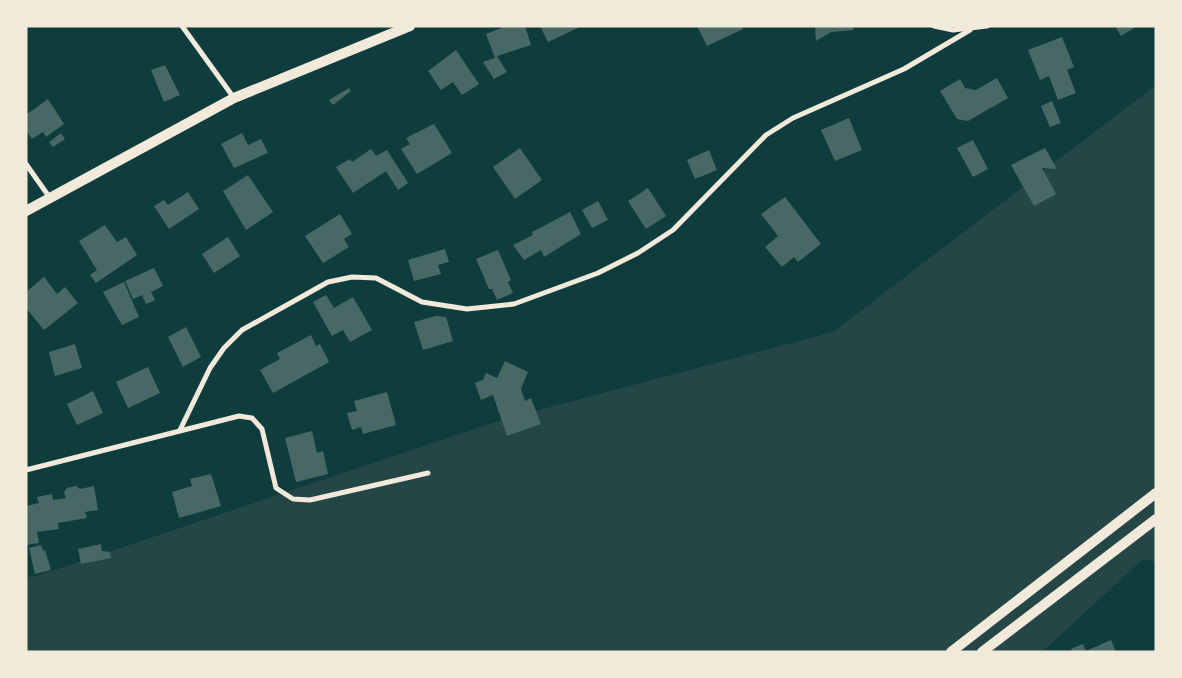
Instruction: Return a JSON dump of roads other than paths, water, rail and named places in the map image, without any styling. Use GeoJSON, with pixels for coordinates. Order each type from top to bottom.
{"type":"FeatureCollection","features":[{"type":"Feature","properties":{"kind":"main road"},"geometry":{"type":"LineString","coordinates":[[26,211],[234,98],[410,26]]}},
{"type":"Feature","properties":{"kind":"main road"},"geometry":{"type":"LineString","coordinates":[[951,652],[1156,493]]}},
{"type":"Feature","properties":{"kind":"main road"},"geometry":{"type":"LineString","coordinates":[[982,652],[1156,519]]}},
{"type":"Feature","properties":{"kind":"street"},"geometry":{"type":"LineString","coordinates":[[182,26],[234,98]]}},
{"type":"Feature","properties":{"kind":"street"},"geometry":{"type":"LineString","coordinates":[[934,26],[970,30]]}},
{"type":"Feature","properties":{"kind":"street"},"geometry":{"type":"LineString","coordinates":[[180,430],[210,368],[224,348],[242,330],[328,282],[352,277],[376,278],[422,302],[467,309],[514,304],[598,273],[638,254],[673,230],[766,135],[793,118],[904,69],[970,30],[987,26]]}},
{"type":"Feature","properties":{"kind":"street"},"geometry":{"type":"LineString","coordinates":[[26,164],[50,198]]}},
{"type":"Feature","properties":{"kind":"street"},"geometry":{"type":"LineString","coordinates":[[26,470],[239,416],[252,418],[262,428],[276,488],[293,499],[310,500],[428,473]]}}]}
